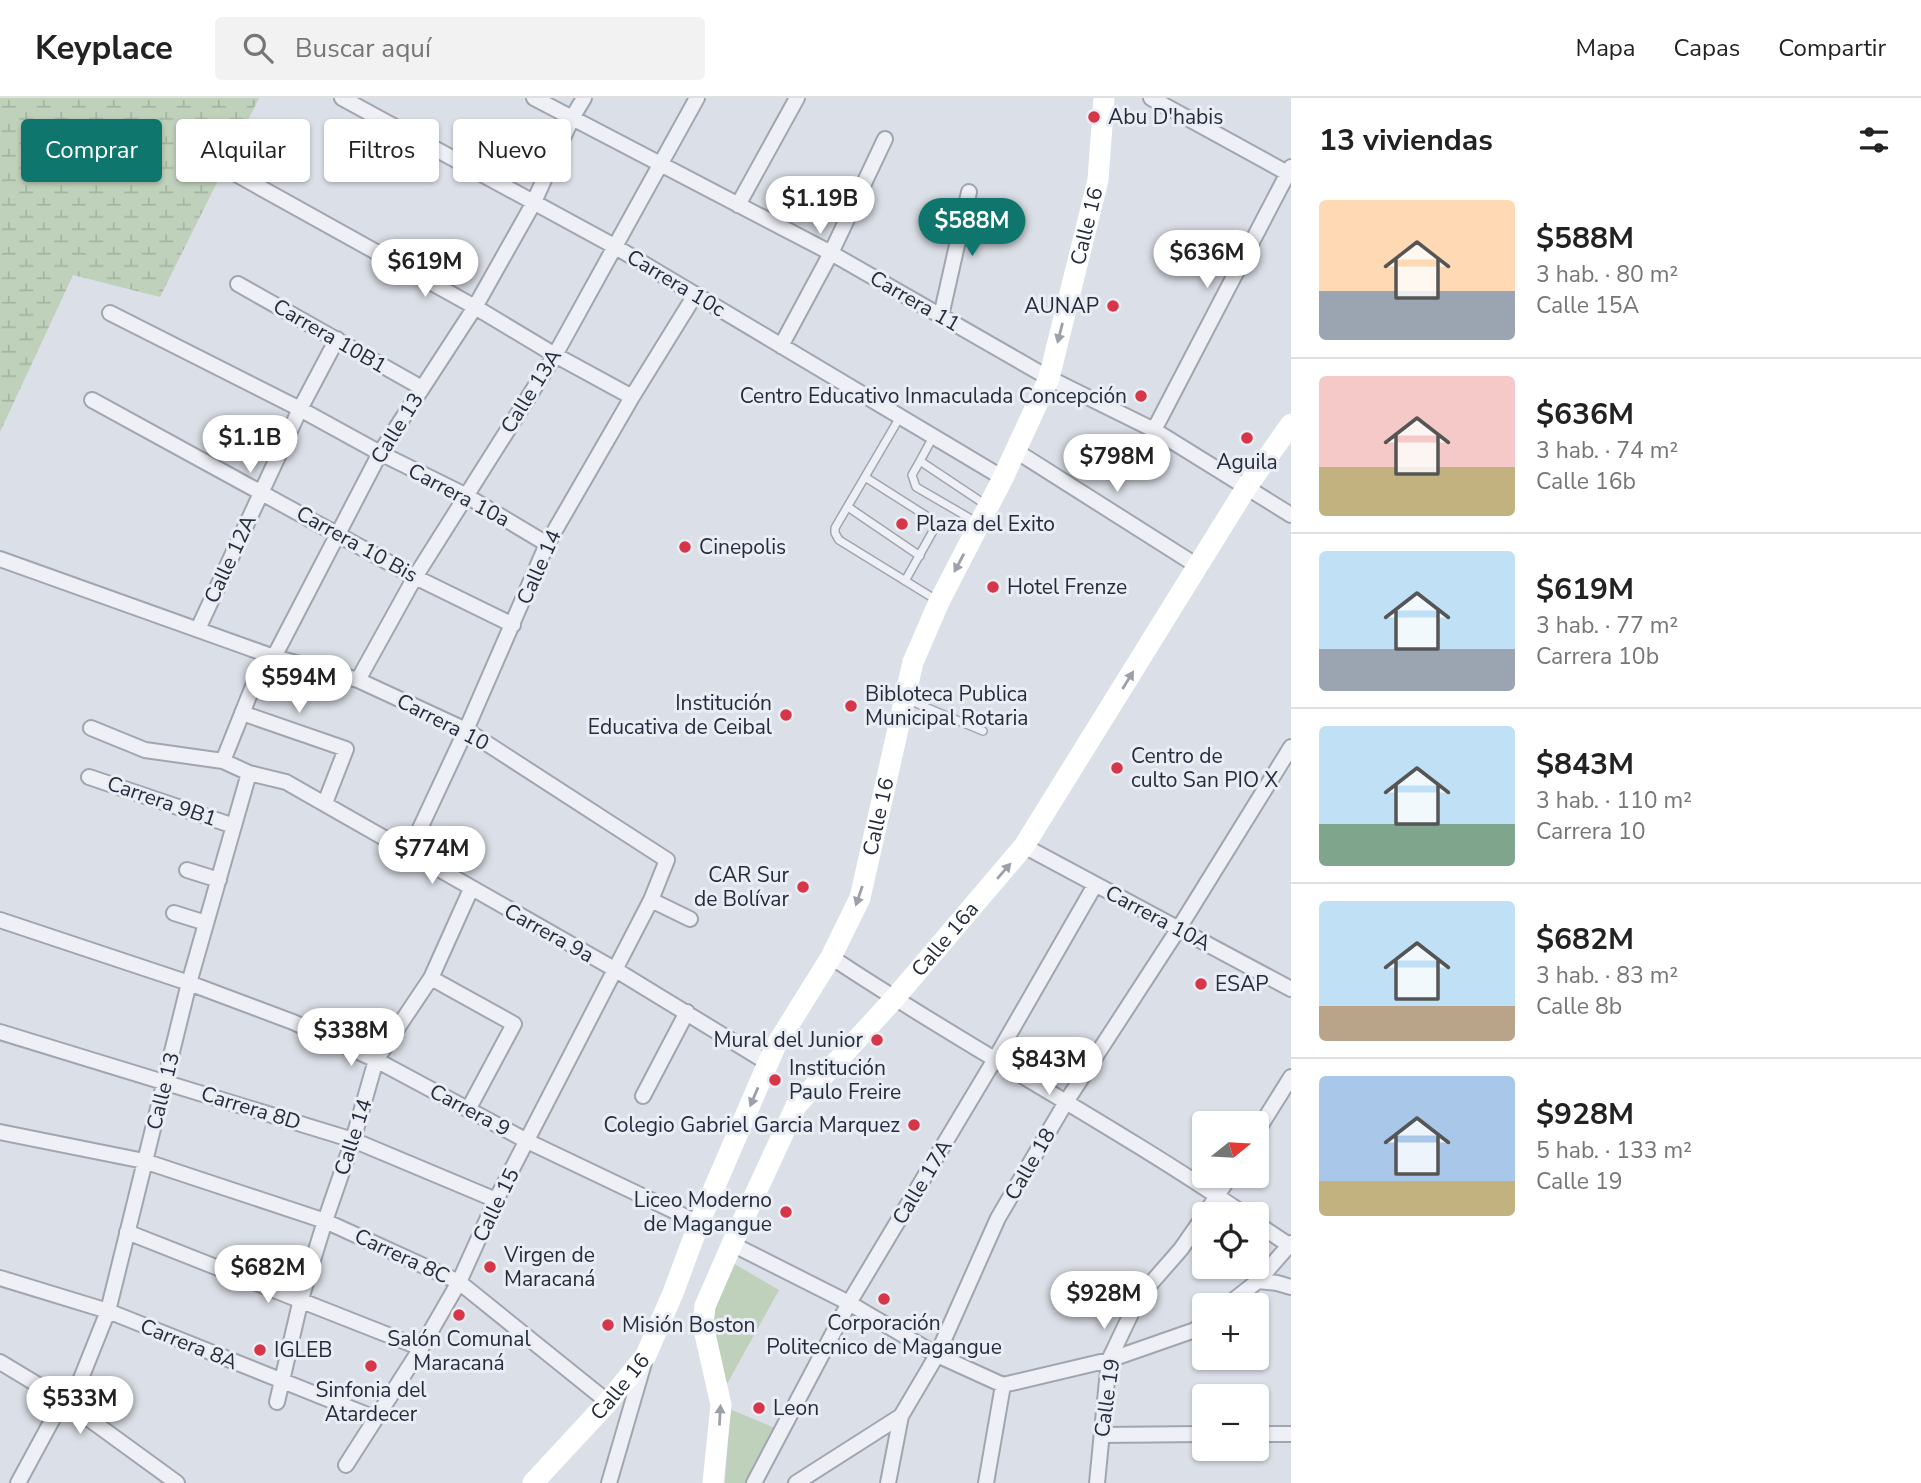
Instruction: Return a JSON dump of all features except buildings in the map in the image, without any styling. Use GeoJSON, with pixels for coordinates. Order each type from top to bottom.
{"type":"FeatureCollection","features":[{"type":"Feature","properties":{"kind":"main road","name":"Calle 16"},"geometry":{"type":"LineString","coordinates":[[533,1483],[608,1402],[646,1355],[699,1223],[775,1047],[831,957],[860,898],[913,662],[939,602],[1003,478],[1049,378],[1098,180],[1104,98]]}},
{"type":"Feature","properties":{"kind":"main road","name":"Calle 16a"},"geometry":{"type":"LineString","coordinates":[[713,1483],[721,1405],[703,1325],[705,1306],[796,1106],[894,999],[1024,846],[1247,488],[1291,424]]}},
{"type":"Feature","properties":{"kind":"main road"},"geometry":{"type":"LineString","coordinates":[[673,1293],[705,1306]]}},
{"type":"Feature","properties":{"kind":"street","name":"Carrera 10c"},"geometry":{"type":"LineString","coordinates":[[342,98],[614,246],[1003,478]]}},
{"type":"Feature","properties":{"kind":"street","name":"Carrera 11"},"geometry":{"type":"LineString","coordinates":[[534,98],[831,253],[1049,378],[1153,430],[1291,515]]}},
{"type":"Feature","properties":{"kind":"street","name":"Calle 13"},"geometry":{"type":"LineString","coordinates":[[223,761],[263,661],[274,657],[380,453],[475,307],[534,204],[572,118],[584,98]]}},
{"type":"Feature","properties":{"kind":"street","name":"Calle 13A"},"geometry":{"type":"LineString","coordinates":[[358,680],[415,577],[555,355],[697,98]]}},
{"type":"Feature","properties":{"kind":"street"},"geometry":{"type":"LineString","coordinates":[[738,205],[797,98]]}},
{"type":"Feature","properties":{"kind":"street"},"geometry":{"type":"LineString","coordinates":[[1151,98],[1290,172],[1153,430]]}},
{"type":"Feature","properties":{"kind":"street"},"geometry":{"type":"LineString","coordinates":[[781,346],[831,253],[885,139]]}},
{"type":"Feature","properties":{"kind":"street"},"geometry":{"type":"LineString","coordinates":[[250,182],[632,397]]}},
{"type":"Feature","properties":{"kind":"street"},"geometry":{"type":"LineString","coordinates":[[941,316],[969,192]]}},
{"type":"Feature","properties":{"kind":"street","name":"Carrera 10B1"},"geometry":{"type":"LineString","coordinates":[[238,284],[422,388]]}},
{"type":"Feature","properties":{"kind":"street","name":"Calle 14"},"geometry":{"type":"LineString","coordinates":[[409,852],[466,730],[547,544],[695,295]]}},
{"type":"Feature","properties":{"kind":"street","name":"Carrera 10a"},"geometry":{"type":"LineString","coordinates":[[110,313],[465,495],[547,544]]}},
{"type":"Feature","properties":{"kind":"street","name":"Calle 12A"},"geometry":{"type":"LineString","coordinates":[[198,629],[300,410],[337,339]]}},
{"type":"Feature","properties":{"kind":"street","name":"Carrera 10 Bis"},"geometry":{"type":"LineString","coordinates":[[92,400],[415,577],[513,625]]}},
{"type":"Feature","properties":{"kind":"street"},"geometry":{"type":"LineString","coordinates":[[1016,451],[1199,567]]}},
{"type":"Feature","properties":{"kind":"street","name":"Carrera 10"},"geometry":{"type":"LineString","coordinates":[[0,559],[274,657],[358,680],[466,730],[667,860]]}},
{"type":"Feature","properties":{"kind":"street"},"geometry":{"type":"LineString","coordinates":[[242,713],[346,749],[325,803]]}},
{"type":"Feature","properties":{"kind":"street","name":"Carrera 9a"},"geometry":{"type":"LineString","coordinates":[[91,728],[145,750],[223,761],[249,773],[286,782],[615,970],[768,1063]]}},
{"type":"Feature","properties":{"kind":"street","name":"Calle 18"},"geometry":{"type":"LineString","coordinates":[[888,1483],[901,1416],[937,1355],[998,1218],[1066,1102],[1290,751]]}},
{"type":"Feature","properties":{"kind":"street","name":"Calle 13"},"geometry":{"type":"LineString","coordinates":[[19,1483],[92,1357],[108,1311],[189,983],[249,773]]}},
{"type":"Feature","properties":{"kind":"street","name":"Carrera 9B1"},"geometry":{"type":"LineString","coordinates":[[89,777],[234,826]]}},
{"type":"Feature","properties":{"kind":"street","name":"Carrera 10A"},"geometry":{"type":"LineString","coordinates":[[1024,846],[1291,989]]}},
{"type":"Feature","properties":{"kind":"street","name":"Calle 15"},"geometry":{"type":"LineString","coordinates":[[346,1465],[421,1348],[459,1282],[496,1200],[651,900],[667,860]]}},
{"type":"Feature","properties":{"kind":"street"},"geometry":{"type":"LineString","coordinates":[[187,870],[219,880]]}},
{"type":"Feature","properties":{"kind":"street","name":"Calle 17A"},"geometry":{"type":"LineString","coordinates":[[754,1483],[849,1303],[1095,885]]}},
{"type":"Feature","properties":{"kind":"street","name":"Calle 14"},"geometry":{"type":"LineString","coordinates":[[277,1402],[301,1299],[376,1060],[431,978],[471,890]]}},
{"type":"Feature","properties":{"kind":"street"},"geometry":{"type":"LineString","coordinates":[[651,900],[690,919]]}},
{"type":"Feature","properties":{"kind":"street"},"geometry":{"type":"LineString","coordinates":[[174,913],[206,923]]}},
{"type":"Feature","properties":{"kind":"street","name":"Carrera 9"},"geometry":{"type":"LineString","coordinates":[[0,920],[189,983],[293,1022],[376,1060],[527,1141],[699,1223]]}},
{"type":"Feature","properties":{"kind":"street"},"geometry":{"type":"LineString","coordinates":[[831,957],[894,999],[1227,1202]]}},
{"type":"Feature","properties":{"kind":"street"},"geometry":{"type":"LineString","coordinates":[[431,978],[514,1024],[469,1108]]}},
{"type":"Feature","properties":{"kind":"street"},"geometry":{"type":"LineString","coordinates":[[643,1096],[687,1012]]}},
{"type":"Feature","properties":{"kind":"street","name":"Carrera 8D"},"geometry":{"type":"LineString","coordinates":[[0,1032],[353,1140],[496,1200]]}},
{"type":"Feature","properties":{"kind":"street"},"geometry":{"type":"LineString","coordinates":[[1269,1112],[1291,1077]]}},
{"type":"Feature","properties":{"kind":"street","name":"Carrera 8C"},"geometry":{"type":"LineString","coordinates":[[0,1132],[144,1161],[325,1221],[459,1282],[608,1402]]}},
{"type":"Feature","properties":{"kind":"street","name":"Calle 19"},"geometry":{"type":"LineString","coordinates":[[1214,1202],[1223,1188]]}},
{"type":"Feature","properties":{"kind":"street"},"geometry":{"type":"LineString","coordinates":[[1243,1293],[1258,1281],[1290,1244],[1269,1231]]}},
{"type":"Feature","properties":{"kind":"street"},"geometry":{"type":"LineString","coordinates":[[127,1232],[421,1348]]}},
{"type":"Feature","properties":{"kind":"street","name":"Calle 19"},"geometry":{"type":"LineString","coordinates":[[1097,1483],[1109,1360],[1139,1297],[1192,1233]]}},
{"type":"Feature","properties":{"kind":"street"},"geometry":{"type":"LineString","coordinates":[[732,1244],[849,1303],[937,1355],[1003,1385],[1109,1360],[1192,1331]]}},
{"type":"Feature","properties":{"kind":"street","name":"Carrera 8A"},"geometry":{"type":"LineString","coordinates":[[0,1278],[108,1311],[375,1418]]}},
{"type":"Feature","properties":{"kind":"street"},"geometry":{"type":"LineString","coordinates":[[1258,1281],[1291,1287]]}},
{"type":"Feature","properties":{"kind":"street"},"geometry":{"type":"LineString","coordinates":[[609,1483],[646,1355]]}},
{"type":"Feature","properties":{"kind":"street"},"geometry":{"type":"LineString","coordinates":[[0,1362],[66,1403],[177,1483]]}},
{"type":"Feature","properties":{"kind":"street"},"geometry":{"type":"LineString","coordinates":[[986,1483],[1003,1385]]}},
{"type":"Feature","properties":{"kind":"street","name":"Calle 18"},"geometry":{"type":"LineString","coordinates":[[796,1483],[901,1416]]}},
{"type":"Feature","properties":{"kind":"street"},"geometry":{"type":"LineString","coordinates":[[1102,1435],[1192,1434]]}},
{"type":"Feature","properties":{"kind":"street"},"geometry":{"type":"LineString","coordinates":[[1269,1434],[1291,1434]]}},
{"type":"Feature","properties":{"kind":"lane"},"geometry":{"type":"LineString","coordinates":[[900,417],[835,528],[835,533],[839,540],[939,602]]}},
{"type":"Feature","properties":{"kind":"lane"},"geometry":{"type":"LineString","coordinates":[[933,436],[912,475],[916,487],[984,516]]}},
{"type":"Feature","properties":{"kind":"lane"},"geometry":{"type":"LineString","coordinates":[[920,461],[984,516]]}},
{"type":"Feature","properties":{"kind":"lane"},"geometry":{"type":"LineString","coordinates":[[865,477],[928,517],[933,523],[933,531],[905,581]]}},
{"type":"Feature","properties":{"kind":"lane"},"geometry":{"type":"LineString","coordinates":[[848,507],[920,556]]}},
{"type":"Feature","properties":{"kind":"lane"},"geometry":{"type":"LineString","coordinates":[[905,699],[983,732]]}},
{"type":"Feature","properties":{"kind":"green space"},"geometry":{"type":"Polygon","coordinates":[[[0,98],[259,98],[249,119],[176,119],[176,182],[217,182],[160,297],[73,275],[0,432],[0,98]]]}},
{"type":"Feature","properties":{"kind":"green space"},"geometry":{"type":"Polygon","coordinates":[[[733,1263],[779,1290],[727,1384],[718,1364],[709,1317],[733,1263]]]}},
{"type":"Feature","properties":{"kind":"green space"},"geometry":{"type":"Polygon","coordinates":[[[730,1409],[777,1429],[746,1483],[725,1483],[730,1409]]]}},
{"type":"Feature","properties":{"kind":"place","name":"Abu D'habis"},"geometry":{"type":"Point","coordinates":[1094,117]}},
{"type":"Feature","properties":{"kind":"place","name":"AUNAP"},"geometry":{"type":"Point","coordinates":[1113,306]}},
{"type":"Feature","properties":{"kind":"place","name":"Centro Educativo Inmaculada Concepción"},"geometry":{"type":"Point","coordinates":[1141,396]}},
{"type":"Feature","properties":{"kind":"place","name":"Aguila"},"geometry":{"type":"Point","coordinates":[1247,438]}},
{"type":"Feature","properties":{"kind":"place","name":"Plaza del Exito"},"geometry":{"type":"Point","coordinates":[902,524]}},
{"type":"Feature","properties":{"kind":"place","name":"Cinepolis"},"geometry":{"type":"Point","coordinates":[685,547]}},
{"type":"Feature","properties":{"kind":"place","name":"Hotel Frenze"},"geometry":{"type":"Point","coordinates":[993,587]}},
{"type":"Feature","properties":{"kind":"place","name":"Bibloteca Publica Municipal Rotaria"},"geometry":{"type":"Point","coordinates":[851,706]}},
{"type":"Feature","properties":{"kind":"place","name":"Institución Educativa de Ceibal"},"geometry":{"type":"Point","coordinates":[786,715]}},
{"type":"Feature","properties":{"kind":"place","name":"Centro de culto San PIO X"},"geometry":{"type":"Point","coordinates":[1117,768]}},
{"type":"Feature","properties":{"kind":"place","name":"CAR Sur de Bolívar"},"geometry":{"type":"Point","coordinates":[803,887]}},
{"type":"Feature","properties":{"kind":"place","name":"ESAP"},"geometry":{"type":"Point","coordinates":[1201,984]}},
{"type":"Feature","properties":{"kind":"place","name":"Mural del Junior"},"geometry":{"type":"Point","coordinates":[877,1040]}},
{"type":"Feature","properties":{"kind":"place","name":"Institución Paulo Freire"},"geometry":{"type":"Point","coordinates":[775,1080]}},
{"type":"Feature","properties":{"kind":"place","name":"Colegio Gabriel Garcia Marquez"},"geometry":{"type":"Point","coordinates":[914,1125]}},
{"type":"Feature","properties":{"kind":"place","name":"Liceo Moderno de Magangue"},"geometry":{"type":"Point","coordinates":[786,1212]}},
{"type":"Feature","properties":{"kind":"place","name":"Virgen de Maracaná"},"geometry":{"type":"Point","coordinates":[490,1267]}},
{"type":"Feature","properties":{"kind":"place","name":"Corporación Politecnico de Magangue"},"geometry":{"type":"Point","coordinates":[884,1299]}},
{"type":"Feature","properties":{"kind":"place","name":"Salón Comunal Maracaná"},"geometry":{"type":"Point","coordinates":[459,1315]}},
{"type":"Feature","properties":{"kind":"place","name":"Misión Boston"},"geometry":{"type":"Point","coordinates":[608,1325]}},
{"type":"Feature","properties":{"kind":"place","name":"IGLEB"},"geometry":{"type":"Point","coordinates":[260,1350]}},
{"type":"Feature","properties":{"kind":"place","name":"Sinfonia del Atardecer"},"geometry":{"type":"Point","coordinates":[371,1366]}},
{"type":"Feature","properties":{"kind":"place","name":"Leon"},"geometry":{"type":"Point","coordinates":[759,1408]}}]}
